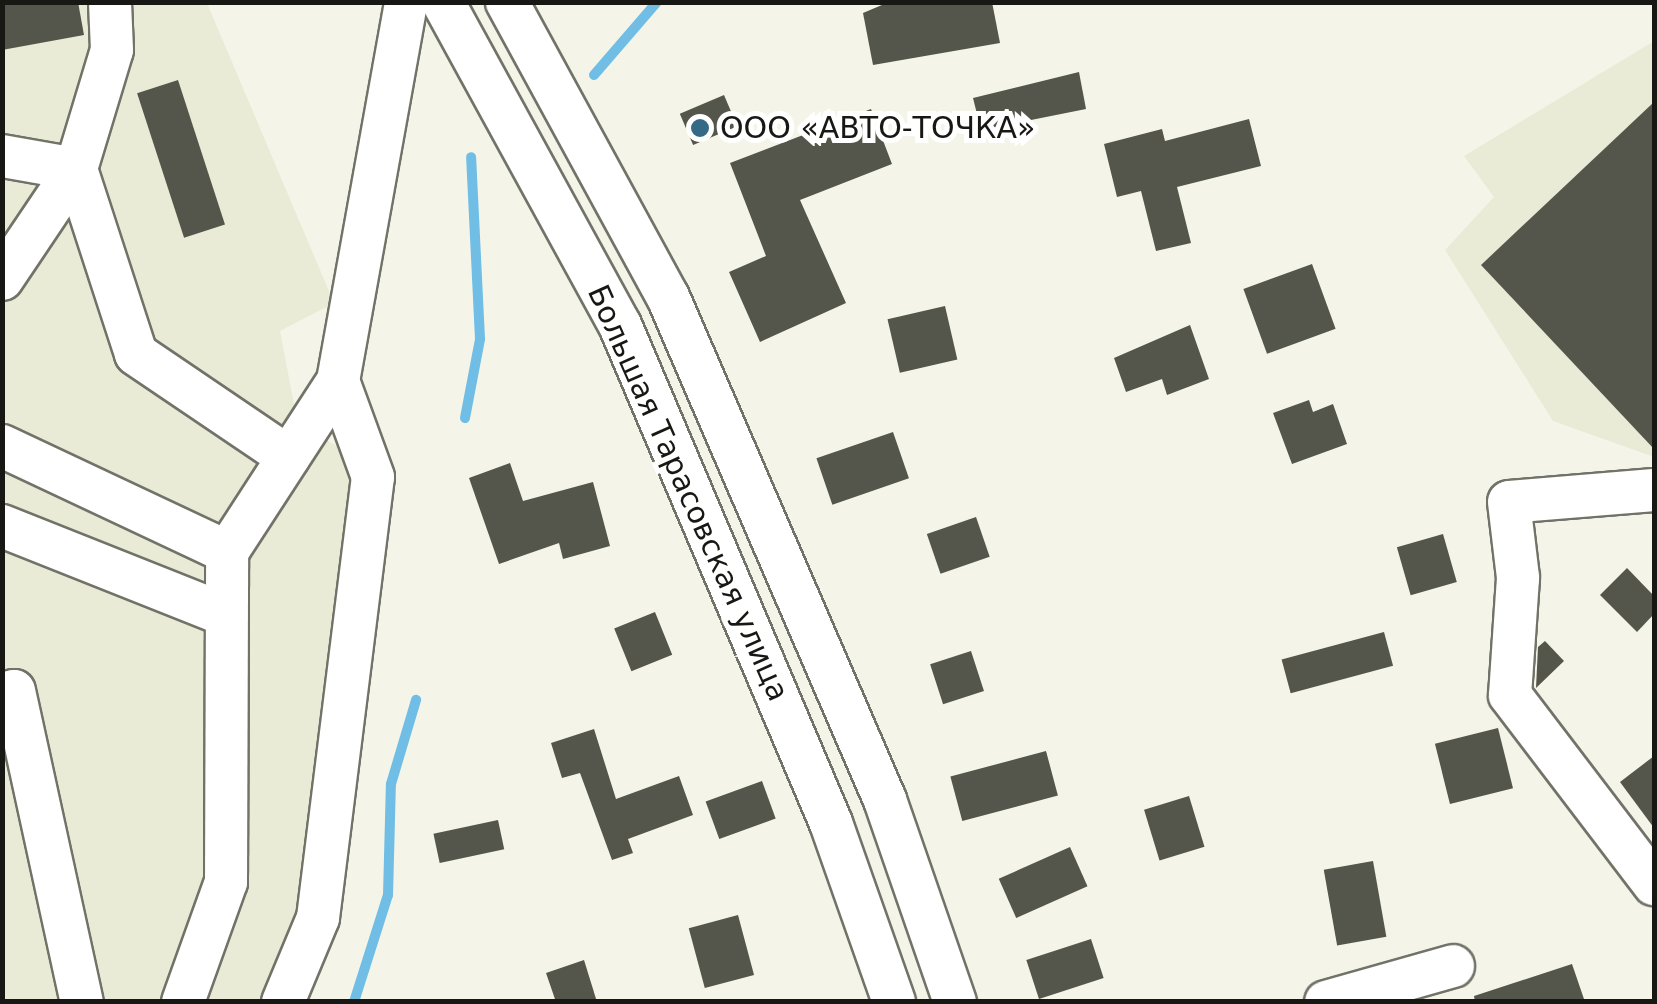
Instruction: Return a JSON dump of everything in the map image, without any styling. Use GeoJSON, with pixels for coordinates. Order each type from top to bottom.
{"type":"FeatureCollection","features":[{"type":"Feature","properties":{"kind":"street"},"geometry":{"type":"LineString","coordinates":[[2,278],[76,169],[112,50],[110,2]]}},
{"type":"Feature","properties":{"kind":"street"},"geometry":{"type":"LineString","coordinates":[[183,1002],[226,882],[226,552],[338,381],[406,2]]}},
{"type":"Feature","properties":{"kind":"street","name":"Большая Тарасовская улица"},"geometry":{"type":"LineString","coordinates":[[443,2],[620,325],[830,823],[894,1002]]}},
{"type":"Feature","properties":{"kind":"street","name":"Большая Тарасовская улица"},"geometry":{"type":"LineString","coordinates":[[506,2],[668,297],[884,800],[955,1002]]}},
{"type":"Feature","properties":{"kind":"street"},"geometry":{"type":"LineString","coordinates":[[2,156],[76,169]]}},
{"type":"Feature","properties":{"kind":"street"},"geometry":{"type":"LineString","coordinates":[[76,169],[136,354],[288,457]]}},
{"type":"Feature","properties":{"kind":"street"},"geometry":{"type":"LineString","coordinates":[[283,1002],[318,918],[374,476],[338,381]]}},
{"type":"Feature","properties":{"kind":"street"},"geometry":{"type":"LineString","coordinates":[[2,446],[226,552]]}},
{"type":"Feature","properties":{"kind":"street"},"geometry":{"type":"LineString","coordinates":[[1654,490],[1508,502],[1518,578],[1510,695],[1654,884]]}},
{"type":"Feature","properties":{"kind":"street"},"geometry":{"type":"LineString","coordinates":[[2,526],[226,615]]}},
{"type":"Feature","properties":{"kind":"street"},"geometry":{"type":"LineString","coordinates":[[2,694],[14,691],[82,1002]]}},
{"type":"Feature","properties":{"kind":"street"},"geometry":{"type":"LineString","coordinates":[[1326,1002],[1453,966]]}},
{"type":"Feature","properties":{"kind":"shaded area"},"geometry":{"type":"Polygon","coordinates":[[[2,3],[207,3],[334,303],[280,331],[298,425],[358,457],[313,914],[279,1001],[3,1001],[2,3]]]}},
{"type":"Feature","properties":{"kind":"shaded area"},"geometry":{"type":"Polygon","coordinates":[[[1654,41],[1654,457],[1553,421],[1445,250],[1494,197],[1464,156],[1654,41]]]}},
{"type":"Feature","properties":{"kind":"building"},"geometry":{"type":"Polygon","coordinates":[[[2,2],[78,2],[84,35],[2,50],[2,2]]]}},
{"type":"Feature","properties":{"kind":"building"},"geometry":{"type":"Polygon","coordinates":[[[889,2],[992,2],[1000,43],[873,65],[863,13],[889,2]]]}},
{"type":"Feature","properties":{"kind":"building"},"geometry":{"type":"Polygon","coordinates":[[[1079,72],[1086,109],[981,130],[973,98],[1079,72]]]}},
{"type":"Feature","properties":{"kind":"building"},"geometry":{"type":"Polygon","coordinates":[[[178,80],[225,225],[184,238],[137,93],[178,80]]]}},
{"type":"Feature","properties":{"kind":"building"},"geometry":{"type":"Polygon","coordinates":[[[724,95],[737,126],[693,145],[680,114],[724,95]]]}},
{"type":"Feature","properties":{"kind":"building"},"geometry":{"type":"Polygon","coordinates":[[[1654,102],[1654,449],[1481,265],[1654,102]]]}},
{"type":"Feature","properties":{"kind":"building"},"geometry":{"type":"Polygon","coordinates":[[[871,109],[892,164],[800,200],[846,303],[760,342],[729,272],[766,256],[730,163],[871,109]]]}},
{"type":"Feature","properties":{"kind":"building"},"geometry":{"type":"Polygon","coordinates":[[[1249,119],[1261,166],[1177,187],[1191,243],[1156,251],[1141,191],[1117,197],[1104,144],[1162,129],[1165,141],[1249,119]]]}},
{"type":"Feature","properties":{"kind":"building"},"geometry":{"type":"Polygon","coordinates":[[[1312,264],[1336,329],[1267,354],[1243,289],[1312,264]]]}},
{"type":"Feature","properties":{"kind":"building"},"geometry":{"type":"Polygon","coordinates":[[[945,306],[957,360],[900,373],[888,319],[945,306]]]}},
{"type":"Feature","properties":{"kind":"building"},"geometry":{"type":"Polygon","coordinates":[[[1190,325],[1209,379],[1167,395],[1162,379],[1126,392],[1114,358],[1190,325]]]}},
{"type":"Feature","properties":{"kind":"building"},"geometry":{"type":"Polygon","coordinates":[[[1309,400],[1313,412],[1333,404],[1347,444],[1292,464],[1273,413],[1309,400]]]}},
{"type":"Feature","properties":{"kind":"building"},"geometry":{"type":"Polygon","coordinates":[[[893,432],[909,478],[832,505],[816,458],[893,432]]]}},
{"type":"Feature","properties":{"kind":"building"},"geometry":{"type":"Polygon","coordinates":[[[510,463],[523,501],[593,482],[610,546],[563,559],[559,543],[499,564],[469,478],[510,463]]]}},
{"type":"Feature","properties":{"kind":"building"},"geometry":{"type":"Polygon","coordinates":[[[976,517],[990,557],[941,574],[927,534],[976,517]]]}},
{"type":"Feature","properties":{"kind":"building"},"geometry":{"type":"Polygon","coordinates":[[[1443,534],[1457,582],[1411,595],[1397,547],[1443,534]]]}},
{"type":"Feature","properties":{"kind":"building"},"geometry":{"type":"Polygon","coordinates":[[[1627,568],[1654,596],[1654,614],[1637,632],[1600,595],[1627,568]]]}},
{"type":"Feature","properties":{"kind":"building"},"geometry":{"type":"Polygon","coordinates":[[[655,612],[672,655],[631,671],[614,628],[655,612]]]}},
{"type":"Feature","properties":{"kind":"building"},"geometry":{"type":"Polygon","coordinates":[[[1384,632],[1393,666],[1291,693],[1282,659],[1384,632]]]}},
{"type":"Feature","properties":{"kind":"building"},"geometry":{"type":"Polygon","coordinates":[[[1545,641],[1564,661],[1536,688],[1538,647],[1545,641]]]}},
{"type":"Feature","properties":{"kind":"building"},"geometry":{"type":"Polygon","coordinates":[[[971,651],[984,691],[943,704],[930,664],[971,651]]]}},
{"type":"Feature","properties":{"kind":"building"},"geometry":{"type":"Polygon","coordinates":[[[1498,728],[1513,788],[1450,804],[1435,744],[1498,728]]]}},
{"type":"Feature","properties":{"kind":"building"},"geometry":{"type":"Polygon","coordinates":[[[594,729],[616,799],[679,776],[693,815],[628,839],[633,853],[612,860],[580,773],[562,778],[551,743],[594,729]]]}},
{"type":"Feature","properties":{"kind":"building"},"geometry":{"type":"Polygon","coordinates":[[[1046,751],[1058,795],[962,821],[950,777],[1046,751]]]}},
{"type":"Feature","properties":{"kind":"building"},"geometry":{"type":"Polygon","coordinates":[[[1654,756],[1654,828],[1620,782],[1654,756]]]}},
{"type":"Feature","properties":{"kind":"building"},"geometry":{"type":"Polygon","coordinates":[[[762,781],[776,819],[719,839],[706,802],[762,781]]]}},
{"type":"Feature","properties":{"kind":"building"},"geometry":{"type":"Polygon","coordinates":[[[1189,796],[1204,847],[1160,860],[1144,810],[1189,796]]]}},
{"type":"Feature","properties":{"kind":"building"},"geometry":{"type":"Polygon","coordinates":[[[498,820],[504,849],[440,863],[433,834],[498,820]]]}},
{"type":"Feature","properties":{"kind":"building"},"geometry":{"type":"Polygon","coordinates":[[[1070,847],[1087,886],[1016,918],[999,879],[1070,847]]]}},
{"type":"Feature","properties":{"kind":"building"},"geometry":{"type":"Polygon","coordinates":[[[1373,861],[1386,937],[1337,946],[1324,870],[1373,861]]]}},
{"type":"Feature","properties":{"kind":"building"},"geometry":{"type":"Polygon","coordinates":[[[738,915],[754,975],[705,988],[689,928],[738,915]]]}},
{"type":"Feature","properties":{"kind":"building"},"geometry":{"type":"Polygon","coordinates":[[[1091,939],[1104,978],[1039,999],[1026,960],[1091,939]]]}},
{"type":"Feature","properties":{"kind":"building"},"geometry":{"type":"Polygon","coordinates":[[[584,960],[597,1002],[556,1002],[546,973],[584,960]]]}},
{"type":"Feature","properties":{"kind":"building"},"geometry":{"type":"Polygon","coordinates":[[[1572,964],[1585,1002],[1475,1002],[1474,996],[1572,964]]]}},
{"type":"Feature","properties":{"kind":"waterway"},"geometry":{"type":"LineString","coordinates":[[594,75],[657,2]]}},
{"type":"Feature","properties":{"kind":"waterway"},"geometry":{"type":"LineString","coordinates":[[465,418],[480,339],[471,157]]}},
{"type":"Feature","properties":{"kind":"waterway"},"geometry":{"type":"LineString","coordinates":[[354,1002],[388,895],[391,784],[416,700]]}},
{"type":"Feature","properties":{"kind":"place","name":"ООО «АВТО-ТОЧКА»"},"geometry":{"type":"Point","coordinates":[700,128]}}]}
